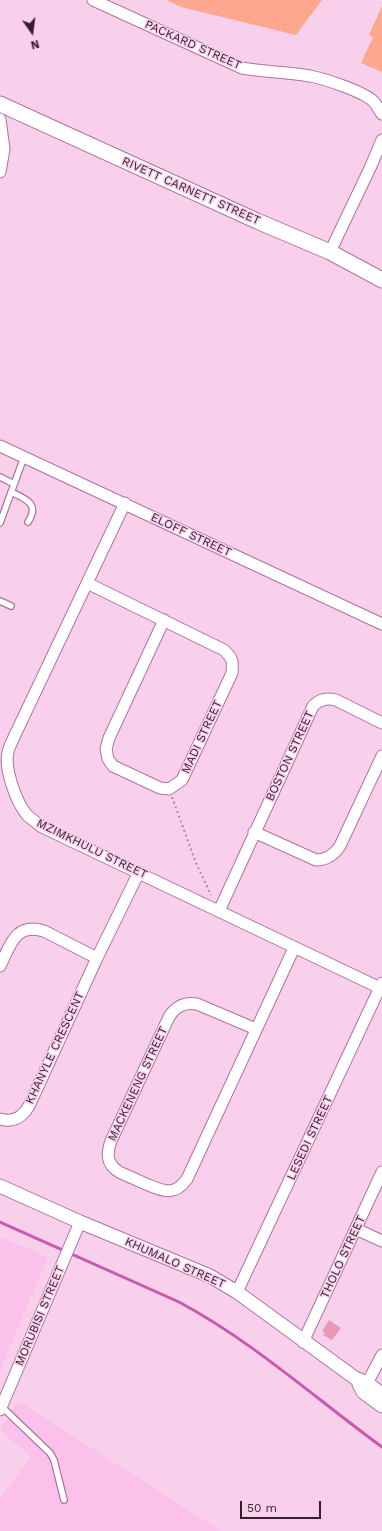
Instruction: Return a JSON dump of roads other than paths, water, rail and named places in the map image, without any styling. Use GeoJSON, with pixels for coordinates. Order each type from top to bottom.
{"type":"FeatureCollection","features":[{"type":"Feature","properties":{"kind":"main road","name":"RIVETT CARNETT STREET"},"geometry":{"type":"LineString","coordinates":[[0,104],[250,218],[330,252],[382,280]]}},
{"type":"Feature","properties":{"kind":"street","name":"PACKARD STREET"},"geometry":{"type":"LineString","coordinates":[[93,0],[242,68],[310,76],[341,85],[365,96],[374,102],[382,114]]}},
{"type":"Feature","properties":{"kind":"street"},"geometry":{"type":"LineString","coordinates":[[0,119],[4,149],[0,172]]}},
{"type":"Feature","properties":{"kind":"street"},"geometry":{"type":"LineString","coordinates":[[330,252],[382,140]]}},
{"type":"Feature","properties":{"kind":"street","name":"ELOFF STREET"},"geometry":{"type":"LineString","coordinates":[[0,446],[382,624]]}},
{"type":"Feature","properties":{"kind":"street","name":"MZIMKHULU STREET"},"geometry":{"type":"LineString","coordinates":[[124,503],[14,737],[8,753],[8,769],[11,783],[26,814],[42,827],[139,872],[294,948],[381,985]]}},
{"type":"Feature","properties":{"kind":"street","name":"MADI STREET"},"geometry":{"type":"LineString","coordinates":[[87,583],[164,620],[224,650],[233,662],[232,673],[182,780],[169,789],[160,788],[113,766],[108,759],[106,749],[109,738],[164,620]]}},
{"type":"Feature","properties":{"kind":"street","name":"BOSTON STREET"},"geometry":{"type":"LineString","coordinates":[[219,911],[310,711],[317,702],[329,699],[336,700],[382,723]]}},
{"type":"Feature","properties":{"kind":"street"},"geometry":{"type":"LineString","coordinates":[[254,832],[316,860],[321,860],[333,855],[340,846],[382,756]]}},
{"type":"Feature","properties":{"kind":"street","name":"KHANYLE CRESCENT"},"geometry":{"type":"LineString","coordinates":[[0,1119],[5,1121],[17,1119],[22,1116],[29,1106],[97,958],[139,872]]}},
{"type":"Feature","properties":{"kind":"street"},"geometry":{"type":"LineString","coordinates":[[0,966],[15,937],[20,932],[28,929],[44,931],[97,958]]}},
{"type":"Feature","properties":{"kind":"street","name":"MACKENENG STREET"},"geometry":{"type":"LineString","coordinates":[[256,1029],[197,1004],[182,1004],[174,1010],[169,1017],[111,1141],[107,1157],[109,1163],[119,1172],[161,1190],[172,1191],[183,1185],[294,948]]}},
{"type":"Feature","properties":{"kind":"street","name":"LESEDI STREET"},"geometry":{"type":"LineString","coordinates":[[237,1292],[381,985]]}},
{"type":"Feature","properties":{"kind":"street","name":"THOLO STREET"},"geometry":{"type":"LineString","coordinates":[[303,1342],[382,1172]]}},
{"type":"Feature","properties":{"kind":"street","name":"KHUMALO STREET"},"geometry":{"type":"LineString","coordinates":[[0,1186],[80,1222],[210,1276],[237,1292],[303,1342],[355,1378],[382,1406]]}},
{"type":"Feature","properties":{"kind":"street","name":"MORUBISI STREET"},"geometry":{"type":"LineString","coordinates":[[1,1408],[80,1222]]}},
{"type":"Feature","properties":{"kind":"street"},"geometry":{"type":"LineString","coordinates":[[356,1229],[382,1241]]}},
{"type":"Feature","properties":{"kind":"street"},"geometry":{"type":"LineString","coordinates":[[365,1387],[382,1355]]}},
{"type":"Feature","properties":{"kind":"street","name":"KHUMALO STREET"},"geometry":{"type":"LineString","coordinates":[[365,1387],[382,1394]]}},
{"type":"Feature","properties":{"kind":"lane"},"geometry":{"type":"LineString","coordinates":[[0,523],[2,509],[11,492],[24,457]]}},
{"type":"Feature","properties":{"kind":"lane"},"geometry":{"type":"LineString","coordinates":[[0,477],[14,484]]}},
{"type":"Feature","properties":{"kind":"lane"},"geometry":{"type":"LineString","coordinates":[[11,492],[27,500],[31,504],[33,509],[32,516],[28,522]]}},
{"type":"Feature","properties":{"kind":"lane"},"geometry":{"type":"LineString","coordinates":[[0,601],[11,606]]}},
{"type":"Feature","properties":{"kind":"lane"},"geometry":{"type":"LineString","coordinates":[[1,1408],[52,1457],[57,1468],[64,1500]]}},
{"type":"Feature","properties":{"kind":"waterway"},"geometry":{"type":"LineString","coordinates":[[0,1222],[179,1302],[206,1317],[258,1352],[382,1447]]}}]}
